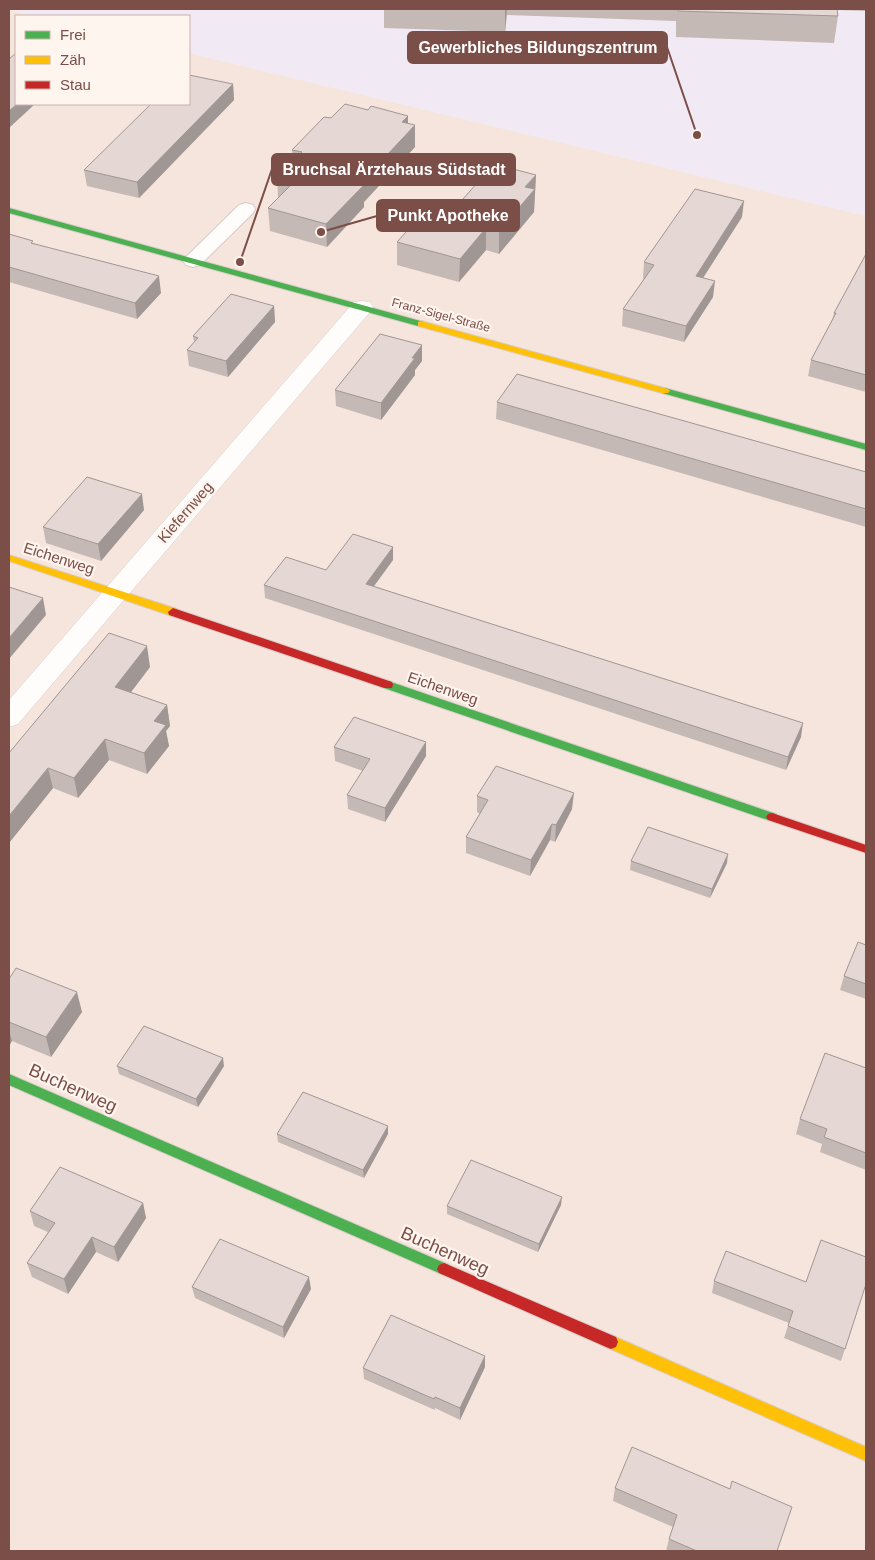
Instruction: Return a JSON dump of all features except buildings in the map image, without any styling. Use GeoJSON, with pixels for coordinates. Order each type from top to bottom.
{"type":"FeatureCollection","features":[{"type":"Feature","properties":{"kind":"street","name":"Franz-Sigel-Straße"},"geometry":{"type":"LineString","coordinates":[[9,210],[866,447]]}},
{"type":"Feature","properties":{"kind":"street","name":"Kiefernweg"},"geometry":{"type":"LineString","coordinates":[[9,717],[362,307]]}},
{"type":"Feature","properties":{"kind":"street","name":"Eichenweg"},"geometry":{"type":"LineString","coordinates":[[9,558],[115,592],[866,849]]}},
{"type":"Feature","properties":{"kind":"street","name":"Buchenweg"},"geometry":{"type":"LineString","coordinates":[[9,1079],[866,1454]]}},
{"type":"Feature","properties":{"kind":"lane"},"geometry":{"type":"LineString","coordinates":[[193,261],[246,210]]}},
{"type":"Feature","properties":{"kind":"shaded area"},"geometry":{"type":"Polygon","coordinates":[[[9,9],[866,9],[866,216],[190,53],[190,15],[30,15],[9,9]]]}},
{"type":"Feature","properties":{"kind":"shaded area"},"geometry":{"type":"Polygon","coordinates":[[[9,10],[30,15],[15,15],[15,105],[190,105],[190,53],[866,216],[866,1551],[9,1551],[9,10]]]}},
{"type":"Feature","properties":{"kind":"traffic: fast"},"geometry":{"type":"LineString","coordinates":[[9,210],[421,324]]}},
{"type":"Feature","properties":{"kind":"traffic: fast"},"geometry":{"type":"LineString","coordinates":[[665,391],[866,447]]}},
{"type":"Feature","properties":{"kind":"traffic: fast"},"geometry":{"type":"LineString","coordinates":[[388,685],[772,817]]}},
{"type":"Feature","properties":{"kind":"traffic: fast"},"geometry":{"type":"LineString","coordinates":[[9,1079],[444,1269]]}},
{"type":"Feature","properties":{"kind":"traffic: slow"},"geometry":{"type":"LineString","coordinates":[[421,324],[665,391]]}},
{"type":"Feature","properties":{"kind":"traffic: slow"},"geometry":{"type":"LineString","coordinates":[[9,558],[173,612]]}},
{"type":"Feature","properties":{"kind":"traffic: slow"},"geometry":{"type":"LineString","coordinates":[[611,1342],[866,1454]]}},
{"type":"Feature","properties":{"kind":"traffic: jam"},"geometry":{"type":"LineString","coordinates":[[173,612],[388,685]]}},
{"type":"Feature","properties":{"kind":"traffic: jam"},"geometry":{"type":"LineString","coordinates":[[772,817],[866,849]]}},
{"type":"Feature","properties":{"kind":"traffic: jam"},"geometry":{"type":"LineString","coordinates":[[444,1269],[611,1342]]}},
{"type":"Feature","properties":{"kind":"place","name":"Gewerbliches Bildungszentrum"},"geometry":{"type":"Point","coordinates":[697,135]}},
{"type":"Feature","properties":{"kind":"place","name":"Punkt Apotheke"},"geometry":{"type":"Point","coordinates":[321,232]}},
{"type":"Feature","properties":{"kind":"place","name":"Bruchsal Ärztehaus Südstadt"},"geometry":{"type":"Point","coordinates":[240,262]}}]}
